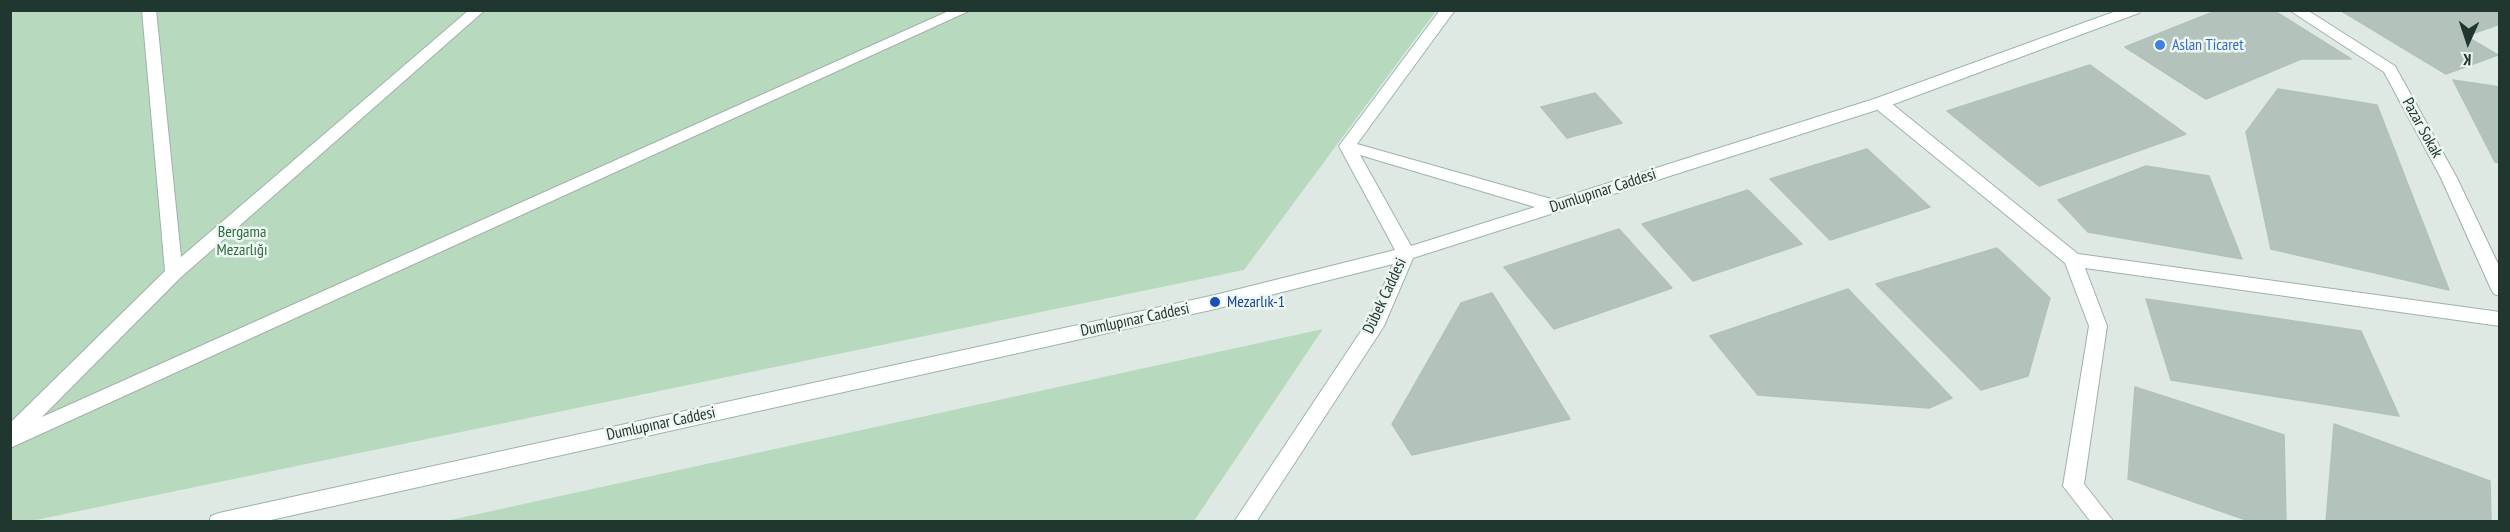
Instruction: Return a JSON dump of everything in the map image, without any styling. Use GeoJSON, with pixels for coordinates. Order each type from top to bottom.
{"type":"FeatureCollection","features":[{"type":"Feature","properties":{"kind":"street"},"geometry":{"type":"LineString","coordinates":[[149,10],[174,273]]}},
{"type":"Feature","properties":{"kind":"street"},"geometry":{"type":"LineString","coordinates":[[10,438],[174,273],[478,10]]}},
{"type":"Feature","properties":{"kind":"street"},"geometry":{"type":"LineString","coordinates":[[10,438],[964,10]]}},
{"type":"Feature","properties":{"kind":"street"},"geometry":{"type":"LineString","coordinates":[[1448,10],[1347,146],[1554,206]]}},
{"type":"Feature","properties":{"kind":"street","name":"Dumlupınar Caddesi"},"geometry":{"type":"LineString","coordinates":[[219,522],[1215,302],[1406,254],[1880,103],[2134,10]]}},
{"type":"Feature","properties":{"kind":"street","name":"Pazar Sokak"},"geometry":{"type":"LineString","coordinates":[[2296,10],[2390,69],[2449,178],[2499,289]]}},
{"type":"Feature","properties":{"kind":"street"},"geometry":{"type":"LineString","coordinates":[[1880,103],[2073,260],[2098,326],[2073,486],[2104,522]]}},
{"type":"Feature","properties":{"kind":"street","name":"Dübek Caddesi"},"geometry":{"type":"LineString","coordinates":[[1244,522],[1377,321],[1406,254],[1347,146]]}},
{"type":"Feature","properties":{"kind":"street"},"geometry":{"type":"LineString","coordinates":[[2073,260],[2499,319]]}},
{"type":"Feature","properties":{"kind":"green space","name":"Bergama Mezarlığı"},"geometry":{"type":"Polygon","coordinates":[[[10,11],[1436,11],[1244,270],[26,522],[10,521],[10,11]]]}},
{"type":"Feature","properties":{"kind":"green space"},"geometry":{"type":"Polygon","coordinates":[[[1323,329],[1194,521],[446,521],[1323,329]]]}},
{"type":"Feature","properties":{"kind":"building"},"geometry":{"type":"Polygon","coordinates":[[[2218,10],[2273,10],[2351,59],[2301,59],[2206,99],[2125,47],[2218,10]]]}},
{"type":"Feature","properties":{"kind":"building"},"geometry":{"type":"Polygon","coordinates":[[[2340,10],[2421,10],[2498,55],[2446,74],[2340,10]]]}},
{"type":"Feature","properties":{"kind":"building"},"geometry":{"type":"Polygon","coordinates":[[[2421,10],[2494,10],[2500,13],[2500,24],[2466,36],[2421,10]]]}},
{"type":"Feature","properties":{"kind":"building"},"geometry":{"type":"Polygon","coordinates":[[[2090,65],[2186,134],[2039,186],[1947,111],[2090,65]]]}},
{"type":"Feature","properties":{"kind":"building"},"geometry":{"type":"Polygon","coordinates":[[[2453,80],[2500,87],[2500,163],[2495,162],[2453,80]]]}},
{"type":"Feature","properties":{"kind":"building"},"geometry":{"type":"Polygon","coordinates":[[[2278,89],[2377,105],[2449,290],[2271,249],[2246,132],[2278,89]]]}},
{"type":"Feature","properties":{"kind":"building"},"geometry":{"type":"Polygon","coordinates":[[[1595,93],[1622,123],[1567,138],[1541,107],[1595,93]]]}},
{"type":"Feature","properties":{"kind":"building"},"geometry":{"type":"Polygon","coordinates":[[[1867,149],[1930,207],[1830,240],[1770,179],[1867,149]]]}},
{"type":"Feature","properties":{"kind":"building"},"geometry":{"type":"Polygon","coordinates":[[[2146,166],[2209,176],[2242,259],[2088,232],[2058,200],[2146,166]]]}},
{"type":"Feature","properties":{"kind":"building"},"geometry":{"type":"Polygon","coordinates":[[[1748,190],[1802,244],[1693,281],[1642,224],[1748,190]]]}},
{"type":"Feature","properties":{"kind":"building"},"geometry":{"type":"Polygon","coordinates":[[[1619,229],[1672,288],[1554,329],[1504,267],[1619,229]]]}},
{"type":"Feature","properties":{"kind":"building"},"geometry":{"type":"Polygon","coordinates":[[[1997,248],[2050,298],[2028,376],[1981,390],[1876,284],[1997,248]]]}},
{"type":"Feature","properties":{"kind":"building"},"geometry":{"type":"Polygon","coordinates":[[[1848,289],[1952,398],[1929,408],[1758,395],[1710,336],[1848,289]]]}},
{"type":"Feature","properties":{"kind":"building"},"geometry":{"type":"Polygon","coordinates":[[[1492,293],[1570,419],[1412,455],[1392,424],[1461,303],[1492,293]]]}},
{"type":"Feature","properties":{"kind":"building"},"geometry":{"type":"Polygon","coordinates":[[[2146,299],[2361,331],[2399,416],[2171,380],[2146,299]]]}},
{"type":"Feature","properties":{"kind":"building"},"geometry":{"type":"Polygon","coordinates":[[[2135,387],[2284,435],[2286,522],[2252,522],[2128,479],[2135,387]]]}},
{"type":"Feature","properties":{"kind":"building"},"geometry":{"type":"Polygon","coordinates":[[[2334,424],[2490,481],[2491,522],[2326,522],[2334,424]]]}},
{"type":"Feature","properties":{"kind":"place","name":"Aslan Ticaret"},"geometry":{"type":"Point","coordinates":[2160,45]}},
{"type":"Feature","properties":{"kind":"place","name":"Mezarlık-1"},"geometry":{"type":"Point","coordinates":[1215,302]}}]}
